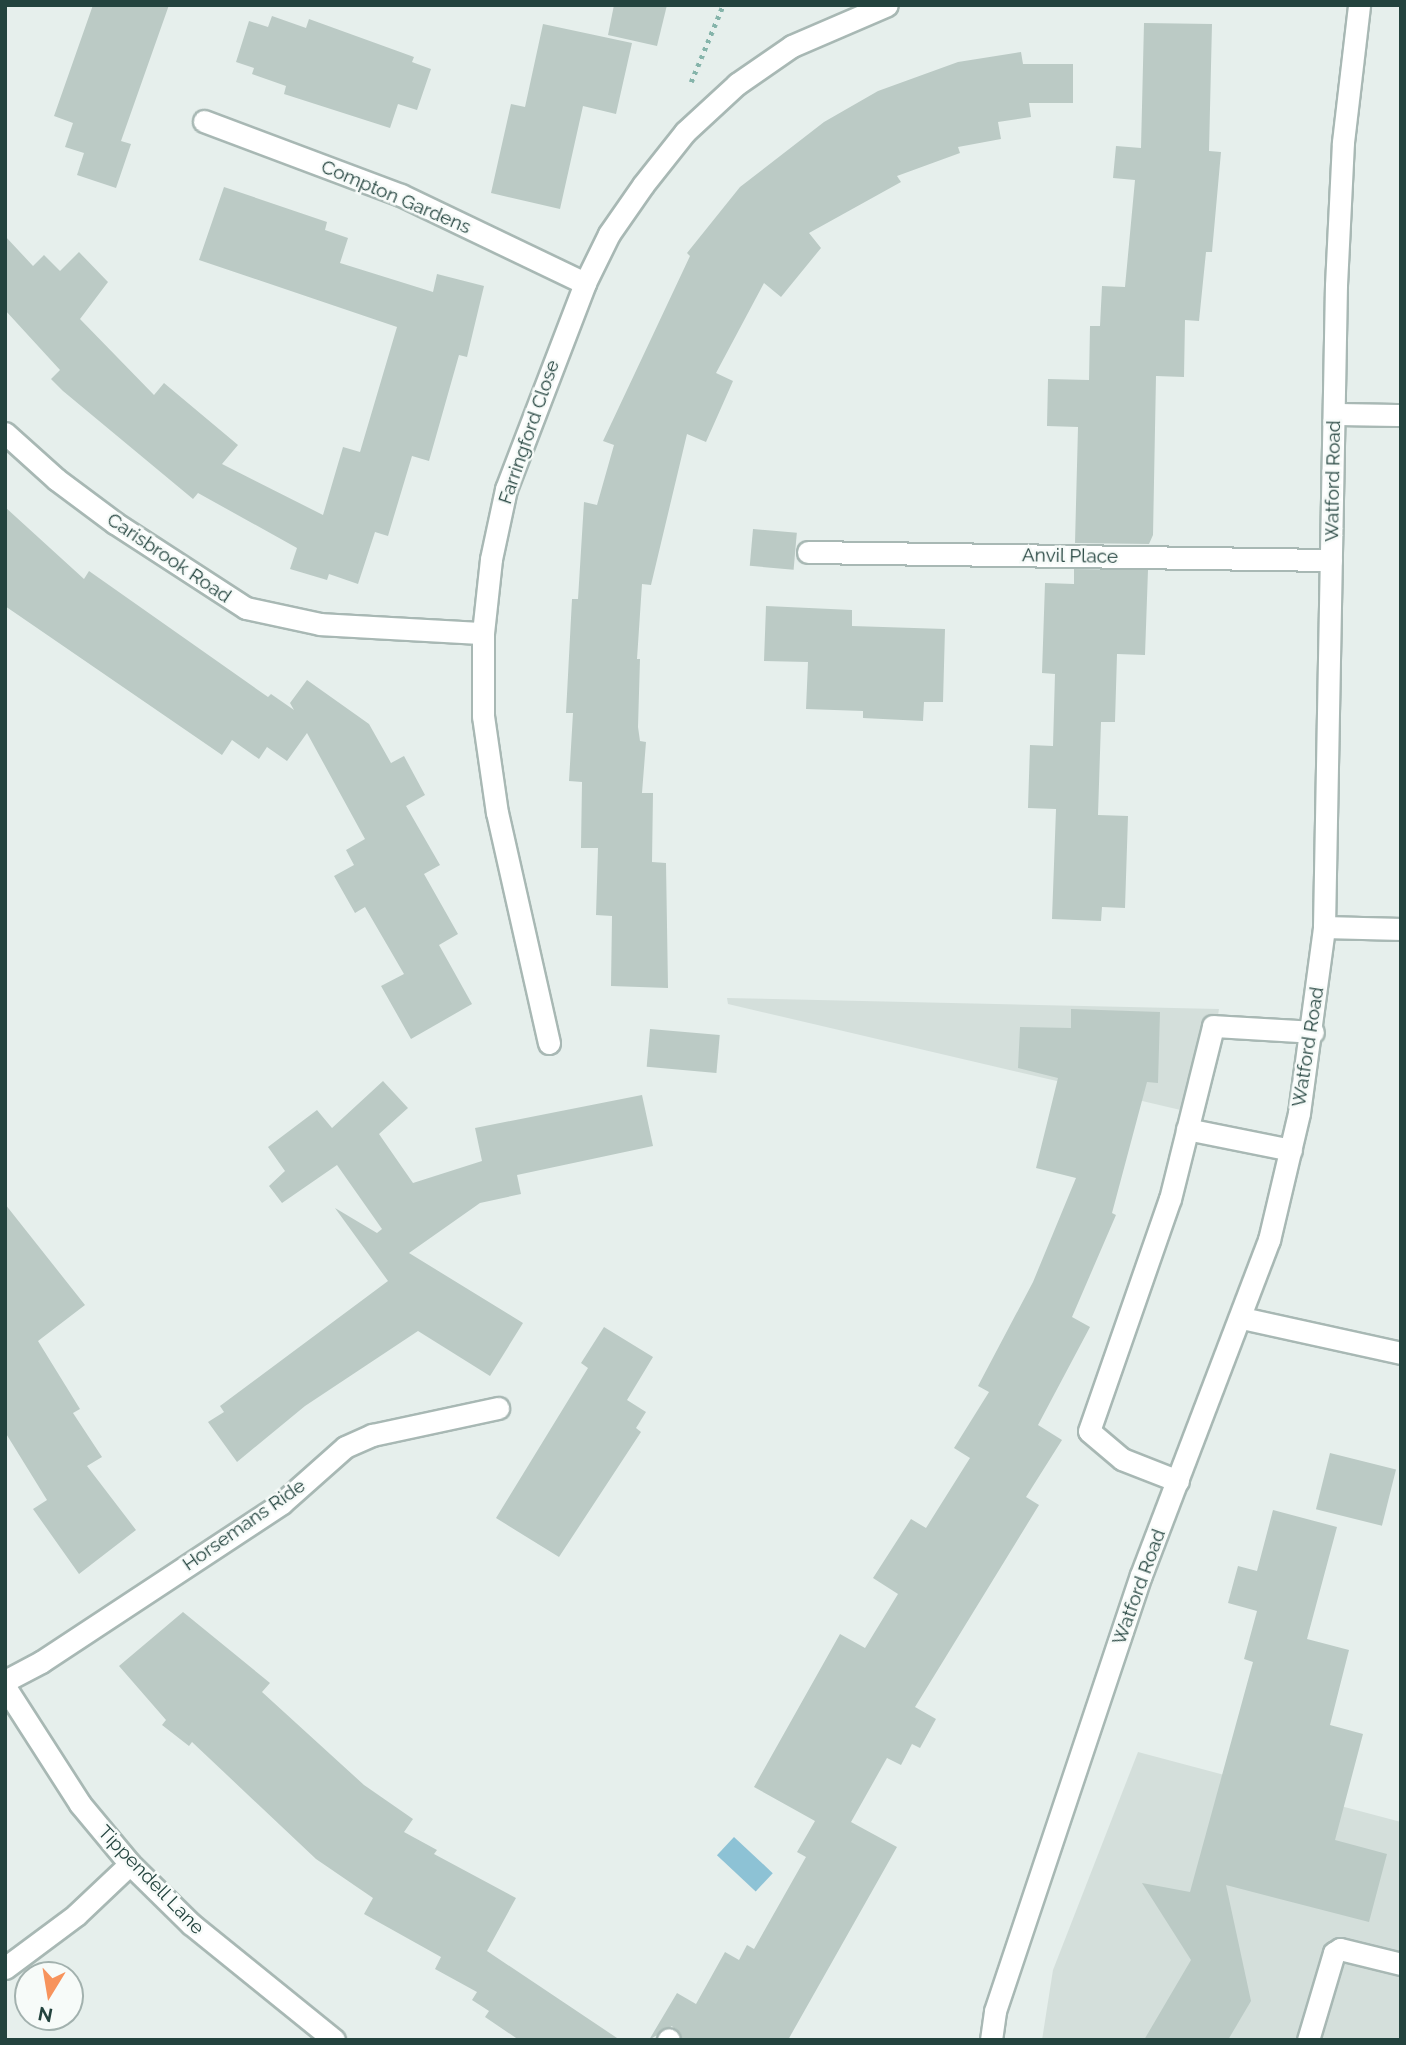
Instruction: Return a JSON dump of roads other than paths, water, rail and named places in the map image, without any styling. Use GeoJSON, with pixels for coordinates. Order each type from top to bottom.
{"type":"FeatureCollection","features":[{"type":"Feature","properties":{"kind":"street","name":"Farringford Close"},"geometry":{"type":"LineString","coordinates":[[549,1043],[497,813],[483,716],[483,633],[491,559],[506,489],[585,283],[610,234],[685,132],[737,84],[838,15],[887,5]]}},
{"type":"Feature","properties":{"kind":"street","name":"Watford Road"},"geometry":{"type":"LineString","coordinates":[[991,2040],[995,2011],[1141,1575],[1242,1318],[1269,1240],[1291,1150],[1313,1032],[1325,927],[1334,414],[1343,142],[1359,5]]}},
{"type":"Feature","properties":{"kind":"street","name":"Compton Gardens"},"geometry":{"type":"LineString","coordinates":[[204,121],[401,195],[585,283]]}},
{"type":"Feature","properties":{"kind":"street"},"geometry":{"type":"LineString","coordinates":[[1334,414],[1401,415]]}},
{"type":"Feature","properties":{"kind":"street","name":"Carisbrook Road"},"geometry":{"type":"LineString","coordinates":[[5,433],[55,479],[115,523],[246,608],[320,624],[483,633]]}},
{"type":"Feature","properties":{"kind":"street","name":"Anvil Place"},"geometry":{"type":"LineString","coordinates":[[808,552],[1331,560]]}},
{"type":"Feature","properties":{"kind":"street"},"geometry":{"type":"LineString","coordinates":[[1325,927],[1401,929]]}},
{"type":"Feature","properties":{"kind":"street"},"geometry":{"type":"LineString","coordinates":[[1178,1481],[1122,1459],[1088,1431],[1170,1199],[1213,1026],[1313,1032]]}},
{"type":"Feature","properties":{"kind":"street"},"geometry":{"type":"LineString","coordinates":[[1187,1129],[1291,1150]]}},
{"type":"Feature","properties":{"kind":"street"},"geometry":{"type":"LineString","coordinates":[[1242,1318],[1401,1353]]}},
{"type":"Feature","properties":{"kind":"street","name":"Horsemans Ride"},"geometry":{"type":"LineString","coordinates":[[5,1681],[41,1662],[282,1503],[345,1447],[372,1435],[498,1408]]}},
{"type":"Feature","properties":{"kind":"street","name":"Tippendell Lane"},"geometry":{"type":"LineString","coordinates":[[5,1687],[80,1804],[130,1864],[209,1940],[334,2040]]}},
{"type":"Feature","properties":{"kind":"street"},"geometry":{"type":"LineString","coordinates":[[5,1968],[76,1915],[130,1864]]}},
{"type":"Feature","properties":{"kind":"street"},"geometry":{"type":"LineString","coordinates":[[1308,2040],[1334,1953],[1339,1950],[1401,1964]]}},
{"type":"Feature","properties":{"kind":"water"},"geometry":{"type":"Polygon","coordinates":[[[734,1837],[773,1873],[756,1891],[717,1855],[734,1837]]]}}]}
